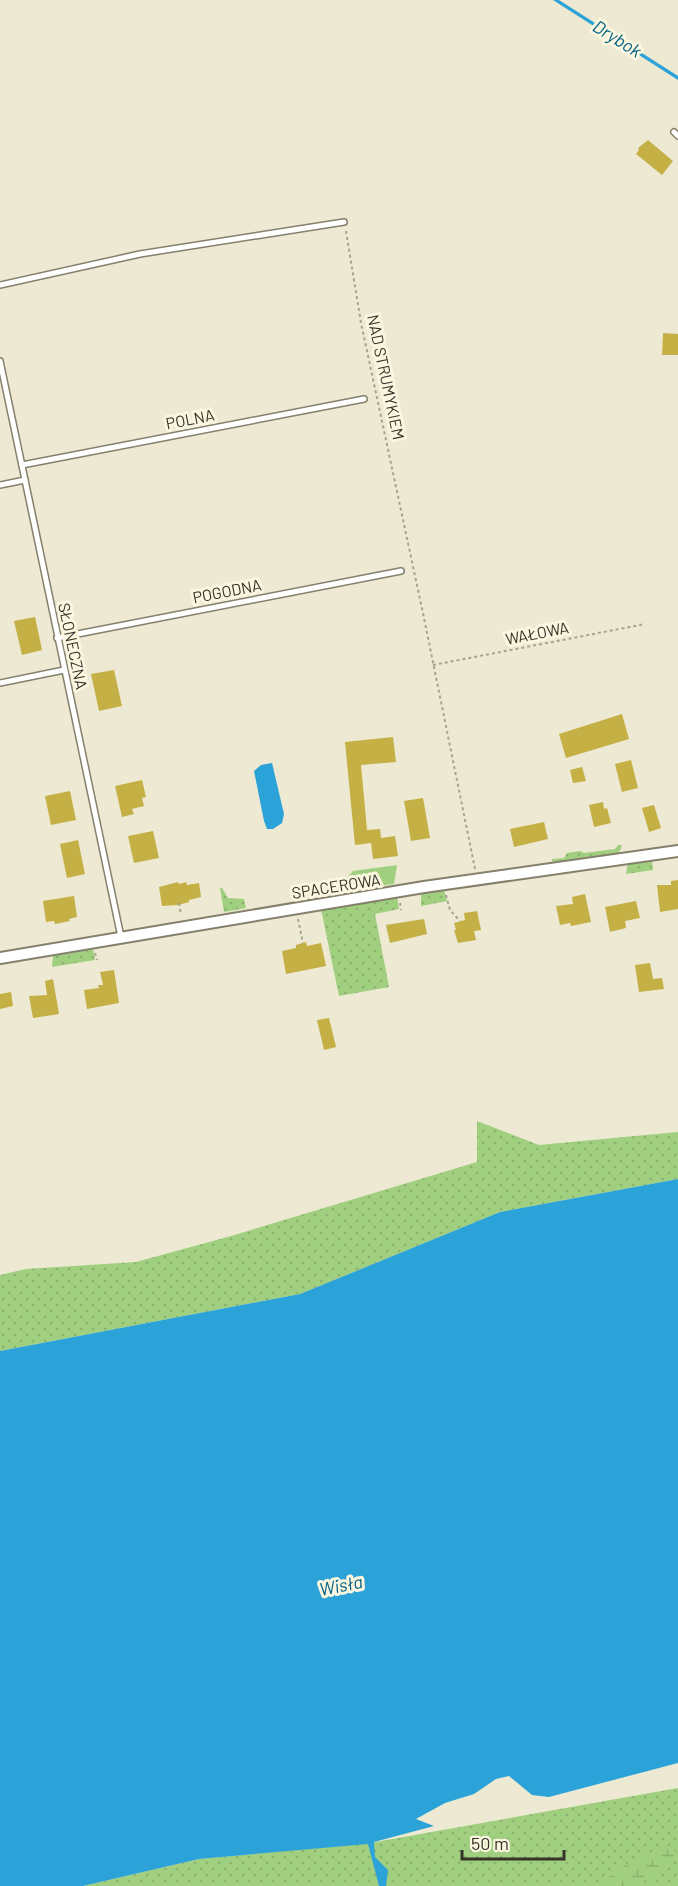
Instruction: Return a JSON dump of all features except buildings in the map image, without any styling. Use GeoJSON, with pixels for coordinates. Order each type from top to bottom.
{"type":"FeatureCollection","features":[{"type":"Feature","properties":{"kind":"street","name":"SPACEROWA"},"geometry":{"type":"LineString","coordinates":[[0,958],[444,884],[678,851]]}},
{"type":"Feature","properties":{"kind":"lane"},"geometry":{"type":"LineString","coordinates":[[0,285],[140,254],[344,222]]}},
{"type":"Feature","properties":{"kind":"lane","name":"SŁONECZNA"},"geometry":{"type":"LineString","coordinates":[[0,361],[121,937]]}},
{"type":"Feature","properties":{"kind":"lane","name":"POLNA"},"geometry":{"type":"LineString","coordinates":[[22,465],[364,399]]}},
{"type":"Feature","properties":{"kind":"lane"},"geometry":{"type":"LineString","coordinates":[[0,485],[24,480]]}},
{"type":"Feature","properties":{"kind":"lane","name":"POGODNA"},"geometry":{"type":"LineString","coordinates":[[57,638],[401,571]]}},
{"type":"Feature","properties":{"kind":"lane"},"geometry":{"type":"LineString","coordinates":[[0,683],[64,670]]}},
{"type":"Feature","properties":{"kind":"path","name":"NAD STRUMYKIEM"},"geometry":{"type":"LineString","coordinates":[[344,222],[361,323],[477,879]]}},
{"type":"Feature","properties":{"kind":"path","name":"WAŁOWA"},"geometry":{"type":"LineString","coordinates":[[434,665],[645,624]]}},
{"type":"Feature","properties":{"kind":"path"},"geometry":{"type":"LineString","coordinates":[[444,884],[450,910],[460,921]]}},
{"type":"Feature","properties":{"kind":"path"},"geometry":{"type":"LineString","coordinates":[[296,908],[303,943]]}},
{"type":"Feature","properties":{"kind":"green space"},"geometry":{"type":"Polygon","coordinates":[[[618,845],[622,845],[619,853],[552,862],[552,859],[564,858],[567,853],[615,849],[618,845]]]}},
{"type":"Feature","properties":{"kind":"green space"},"geometry":{"type":"Polygon","coordinates":[[[652,861],[653,870],[626,874],[628,864],[652,861]]]}},
{"type":"Feature","properties":{"kind":"green space"},"geometry":{"type":"Polygon","coordinates":[[[397,865],[394,884],[335,892],[353,871],[397,865]]]}},
{"type":"Feature","properties":{"kind":"green space"},"geometry":{"type":"Polygon","coordinates":[[[220,888],[228,898],[244,899],[246,908],[224,912],[220,888]]]}},
{"type":"Feature","properties":{"kind":"green space"},"geometry":{"type":"Polygon","coordinates":[[[444,890],[447,901],[421,906],[421,893],[444,890]]]}},
{"type":"Feature","properties":{"kind":"green space"},"geometry":{"type":"Polygon","coordinates":[[[397,897],[399,909],[375,914],[389,987],[339,996],[321,909],[397,897]]]}},
{"type":"Feature","properties":{"kind":"green space"},"geometry":{"type":"Polygon","coordinates":[[[93,949],[95,960],[52,967],[53,956],[93,949]]]}},
{"type":"Feature","properties":{"kind":"green space"},"geometry":{"type":"Polygon","coordinates":[[[477,1121],[539,1145],[678,1132],[678,1179],[500,1212],[300,1294],[0,1351],[0,1275],[26,1269],[136,1262],[477,1162],[477,1121]]]}},
{"type":"Feature","properties":{"kind":"green space"},"geometry":{"type":"Polygon","coordinates":[[[678,1788],[678,1886],[83,1886],[199,1859],[370,1843],[678,1788]]]}},
{"type":"Feature","properties":{"kind":"green space"},"geometry":{"type":"Polygon","coordinates":[[[672,1845],[678,1859],[637,1886],[599,1886],[632,1861],[672,1845]]]}},
{"type":"Feature","properties":{"kind":"water","name":"Drybok"},"geometry":{"type":"Polygon","coordinates":[[[553,0],[559,0],[678,76],[678,80],[553,0]]]}},
{"type":"Feature","properties":{"kind":"water"},"geometry":{"type":"Polygon","coordinates":[[[272,763],[284,814],[282,823],[273,829],[267,829],[254,771],[261,765],[272,763]]]}},
{"type":"Feature","properties":{"kind":"water","name":"Wisła"},"geometry":{"type":"Polygon","coordinates":[[[678,1179],[678,1763],[549,1797],[532,1795],[509,1776],[496,1779],[474,1794],[445,1803],[416,1819],[434,1826],[374,1842],[375,1857],[388,1870],[386,1886],[379,1886],[368,1844],[199,1859],[83,1886],[0,1886],[0,1351],[300,1294],[500,1212],[678,1179]]]}}]}
